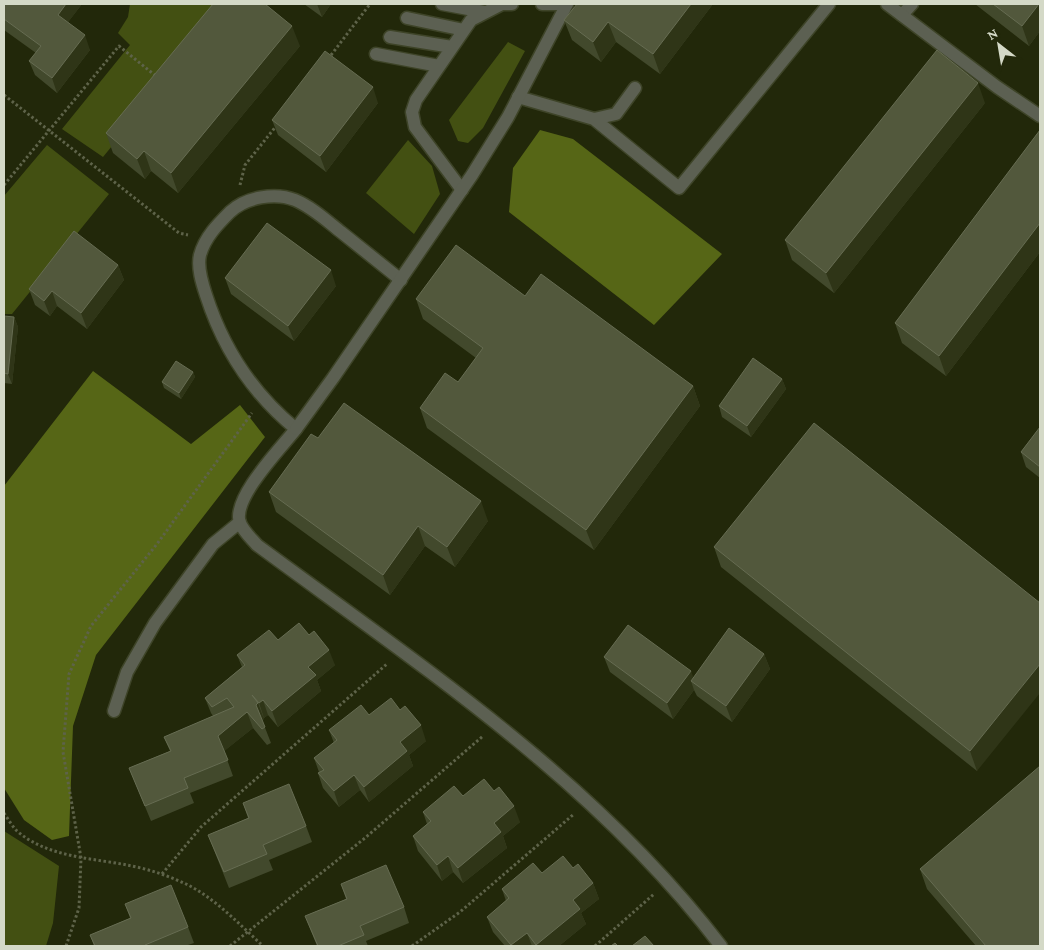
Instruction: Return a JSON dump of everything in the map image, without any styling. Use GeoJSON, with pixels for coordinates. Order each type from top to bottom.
{"type":"FeatureCollection","features":[{"type":"Feature","properties":{"kind":"street"},"geometry":{"type":"LineString","coordinates":[[442,4],[484,12]]}},
{"type":"Feature","properties":{"kind":"street"},"geometry":{"type":"LineString","coordinates":[[462,190],[414,127],[412,112],[416,100],[471,20],[484,12],[512,4]]}},
{"type":"Feature","properties":{"kind":"street"},"geometry":{"type":"LineString","coordinates":[[542,4],[567,4],[518,97],[462,190],[296,429],[246,493],[240,507],[240,522],[257,544],[496,724],[588,801],[621,832],[668,882],[721,946]]}},
{"type":"Feature","properties":{"kind":"street"},"geometry":{"type":"LineString","coordinates":[[518,97],[594,118],[679,188],[829,4]]}},
{"type":"Feature","properties":{"kind":"street"},"geometry":{"type":"LineString","coordinates":[[887,4],[1029,110],[1040,116]]}},
{"type":"Feature","properties":{"kind":"street"},"geometry":{"type":"LineString","coordinates":[[902,15],[912,4]]}},
{"type":"Feature","properties":{"kind":"street"},"geometry":{"type":"LineString","coordinates":[[407,18],[464,30]]}},
{"type":"Feature","properties":{"kind":"street"},"geometry":{"type":"LineString","coordinates":[[390,37],[452,47]]}},
{"type":"Feature","properties":{"kind":"street"},"geometry":{"type":"LineString","coordinates":[[376,54],[439,66]]}},
{"type":"Feature","properties":{"kind":"street"},"geometry":{"type":"LineString","coordinates":[[594,118],[616,114],[635,88]]}},
{"type":"Feature","properties":{"kind":"street"},"geometry":{"type":"LineString","coordinates":[[296,429],[263,398],[242,373],[227,347],[212,313],[201,280],[199,257],[205,241],[235,208],[251,200],[274,196],[294,200],[313,210],[400,280]]}},
{"type":"Feature","properties":{"kind":"street"},"geometry":{"type":"LineString","coordinates":[[114,711],[127,672],[155,623],[213,544],[240,522]]}},
{"type":"Feature","properties":{"kind":"path"},"geometry":{"type":"LineString","coordinates":[[323,65],[370,4]]}},
{"type":"Feature","properties":{"kind":"path"},"geometry":{"type":"LineString","coordinates":[[4,184],[120,46],[159,79]]}},
{"type":"Feature","properties":{"kind":"path"},"geometry":{"type":"LineString","coordinates":[[4,95],[179,232],[205,241]]}},
{"type":"Feature","properties":{"kind":"path"},"geometry":{"type":"LineString","coordinates":[[235,208],[245,165],[281,119]]}},
{"type":"Feature","properties":{"kind":"path"},"geometry":{"type":"LineString","coordinates":[[162,874],[202,827],[401,652]]}},
{"type":"Feature","properties":{"kind":"path"},"geometry":{"type":"LineString","coordinates":[[230,946],[365,838],[496,724]]}},
{"type":"Feature","properties":{"kind":"path"},"geometry":{"type":"LineString","coordinates":[[412,946],[460,912],[588,801]]}},
{"type":"Feature","properties":{"kind":"path"},"geometry":{"type":"LineString","coordinates":[[4,813],[16,830],[35,843],[81,858],[132,866],[162,874],[188,885],[224,911],[263,946]]}},
{"type":"Feature","properties":{"kind":"path"},"geometry":{"type":"LineString","coordinates":[[594,946],[668,882]]}},
{"type":"Feature","properties":{"kind":"green space"},"geometry":{"type":"Polygon","coordinates":[[[130,4],[228,4],[103,157],[62,129],[130,45],[118,33],[128,17],[130,4]]]}},
{"type":"Feature","properties":{"kind":"green space"},"geometry":{"type":"Polygon","coordinates":[[[508,42],[525,51],[483,128],[468,143],[458,141],[449,120],[508,42]]]}},
{"type":"Feature","properties":{"kind":"green space"},"geometry":{"type":"Polygon","coordinates":[[[540,130],[573,139],[722,254],[654,325],[509,212],[513,168],[540,130]]]}},
{"type":"Feature","properties":{"kind":"green space"},"geometry":{"type":"Polygon","coordinates":[[[408,140],[432,166],[440,194],[414,234],[366,193],[408,140]]]}},
{"type":"Feature","properties":{"kind":"green space"},"geometry":{"type":"Polygon","coordinates":[[[47,145],[109,194],[12,314],[4,314],[4,196],[47,145]]]}},
{"type":"Feature","properties":{"kind":"green space"},"geometry":{"type":"Polygon","coordinates":[[[93,371],[191,444],[240,405],[265,437],[96,655],[73,726],[69,836],[52,840],[24,820],[4,788],[4,486],[93,371]]]}},
{"type":"Feature","properties":{"kind":"green space"},"geometry":{"type":"Polygon","coordinates":[[[4,831],[59,866],[53,923],[46,946],[4,946],[4,831]]]}},
{"type":"Feature","properties":{"kind":"building"},"geometry":{"type":"Polygon","coordinates":[[[4,4],[66,4],[58,15],[85,35],[52,78],[29,61],[41,46],[4,19],[4,4]]]}},
{"type":"Feature","properties":{"kind":"building"},"geometry":{"type":"Polygon","coordinates":[[[213,4],[265,4],[292,26],[171,173],[144,151],[137,159],[106,133],[213,4]]]}},
{"type":"Feature","properties":{"kind":"building"},"geometry":{"type":"Polygon","coordinates":[[[577,4],[691,4],[653,54],[608,22],[593,42],[564,20],[577,4]]]}},
{"type":"Feature","properties":{"kind":"building"},"geometry":{"type":"Polygon","coordinates":[[[993,4],[1039,4],[1022,26],[993,4]]]}},
{"type":"Feature","properties":{"kind":"building"},"geometry":{"type":"Polygon","coordinates":[[[937,50],[978,83],[826,273],[785,240],[937,50]]]}},
{"type":"Feature","properties":{"kind":"building"},"geometry":{"type":"Polygon","coordinates":[[[325,51],[373,87],[320,156],[272,120],[325,51]]]}},
{"type":"Feature","properties":{"kind":"building"},"geometry":{"type":"Polygon","coordinates":[[[1040,130],[1040,223],[939,356],[895,323],[1040,130]]]}},
{"type":"Feature","properties":{"kind":"building"},"geometry":{"type":"Polygon","coordinates":[[[267,223],[331,270],[288,326],[225,278],[267,223]]]}},
{"type":"Feature","properties":{"kind":"building"},"geometry":{"type":"Polygon","coordinates":[[[74,231],[118,265],[81,313],[52,291],[44,301],[29,289],[74,231]]]}},
{"type":"Feature","properties":{"kind":"building"},"geometry":{"type":"Polygon","coordinates":[[[456,245],[525,296],[541,274],[693,386],[586,530],[420,408],[445,373],[458,382],[483,348],[416,299],[456,245]]]}},
{"type":"Feature","properties":{"kind":"building"},"geometry":{"type":"Polygon","coordinates":[[[4,316],[14,317],[8,374],[4,373],[4,316]]]}},
{"type":"Feature","properties":{"kind":"building"},"geometry":{"type":"Polygon","coordinates":[[[753,358],[782,379],[747,426],[719,406],[753,358]]]}},
{"type":"Feature","properties":{"kind":"building"},"geometry":{"type":"Polygon","coordinates":[[[176,361],[193,372],[179,393],[162,382],[176,361]]]}},
{"type":"Feature","properties":{"kind":"building"},"geometry":{"type":"Polygon","coordinates":[[[344,403],[481,501],[447,547],[418,526],[383,575],[269,492],[311,434],[318,438],[344,403]]]}},
{"type":"Feature","properties":{"kind":"building"},"geometry":{"type":"Polygon","coordinates":[[[814,423],[1040,603],[1040,664],[970,751],[714,547],[814,423]]]}},
{"type":"Feature","properties":{"kind":"building"},"geometry":{"type":"Polygon","coordinates":[[[1040,427],[1040,467],[1021,452],[1040,427]]]}},
{"type":"Feature","properties":{"kind":"building"},"geometry":{"type":"Polygon","coordinates":[[[299,623],[309,635],[314,631],[329,650],[308,667],[316,675],[272,711],[263,700],[259,703],[252,695],[258,703],[256,705],[265,727],[262,729],[247,712],[218,736],[228,760],[184,778],[188,788],[145,806],[129,768],[171,751],[164,737],[234,707],[227,698],[212,707],[205,698],[245,665],[237,655],[269,630],[278,640],[299,623]]]}},
{"type":"Feature","properties":{"kind":"building"},"geometry":{"type":"Polygon","coordinates":[[[628,625],[691,671],[667,703],[604,657],[628,625]]]}},
{"type":"Feature","properties":{"kind":"building"},"geometry":{"type":"Polygon","coordinates":[[[729,628],[764,654],[726,706],[691,681],[729,628]]]}},
{"type":"Feature","properties":{"kind":"building"},"geometry":{"type":"Polygon","coordinates":[[[391,698],[400,710],[405,706],[421,725],[400,742],[407,751],[364,787],[354,775],[334,791],[318,773],[324,770],[314,758],[337,740],[329,730],[361,705],[369,715],[391,698]]]}},
{"type":"Feature","properties":{"kind":"building"},"geometry":{"type":"Polygon","coordinates":[[[1040,766],[1040,946],[986,946],[920,869],[1040,766]]]}},
{"type":"Feature","properties":{"kind":"building"},"geometry":{"type":"Polygon","coordinates":[[[484,779],[494,791],[499,787],[514,806],[494,823],[501,832],[458,868],[448,856],[437,865],[413,836],[431,821],[423,812],[454,786],[463,796],[484,779]]]}},
{"type":"Feature","properties":{"kind":"building"},"geometry":{"type":"Polygon","coordinates":[[[289,784],[306,826],[263,845],[267,854],[224,872],[208,835],[249,818],[243,803],[289,784]]]}},
{"type":"Feature","properties":{"kind":"building"},"geometry":{"type":"Polygon","coordinates":[[[563,856],[573,868],[578,864],[593,883],[573,900],[580,909],[536,945],[527,933],[511,945],[487,917],[509,898],[502,889],[533,863],[542,873],[563,856]]]}},
{"type":"Feature","properties":{"kind":"building"},"geometry":{"type":"Polygon","coordinates":[[[386,865],[404,907],[360,926],[364,935],[338,946],[318,946],[305,916],[347,899],[341,884],[386,865]]]}},
{"type":"Feature","properties":{"kind":"building"},"geometry":{"type":"Polygon","coordinates":[[[171,885],[188,927],[145,946],[95,946],[90,935],[131,918],[125,904],[171,885]]]}},
{"type":"Feature","properties":{"kind":"building"},"geometry":{"type":"Polygon","coordinates":[[[645,936],[654,946],[632,946],[645,936]]]}}]}
